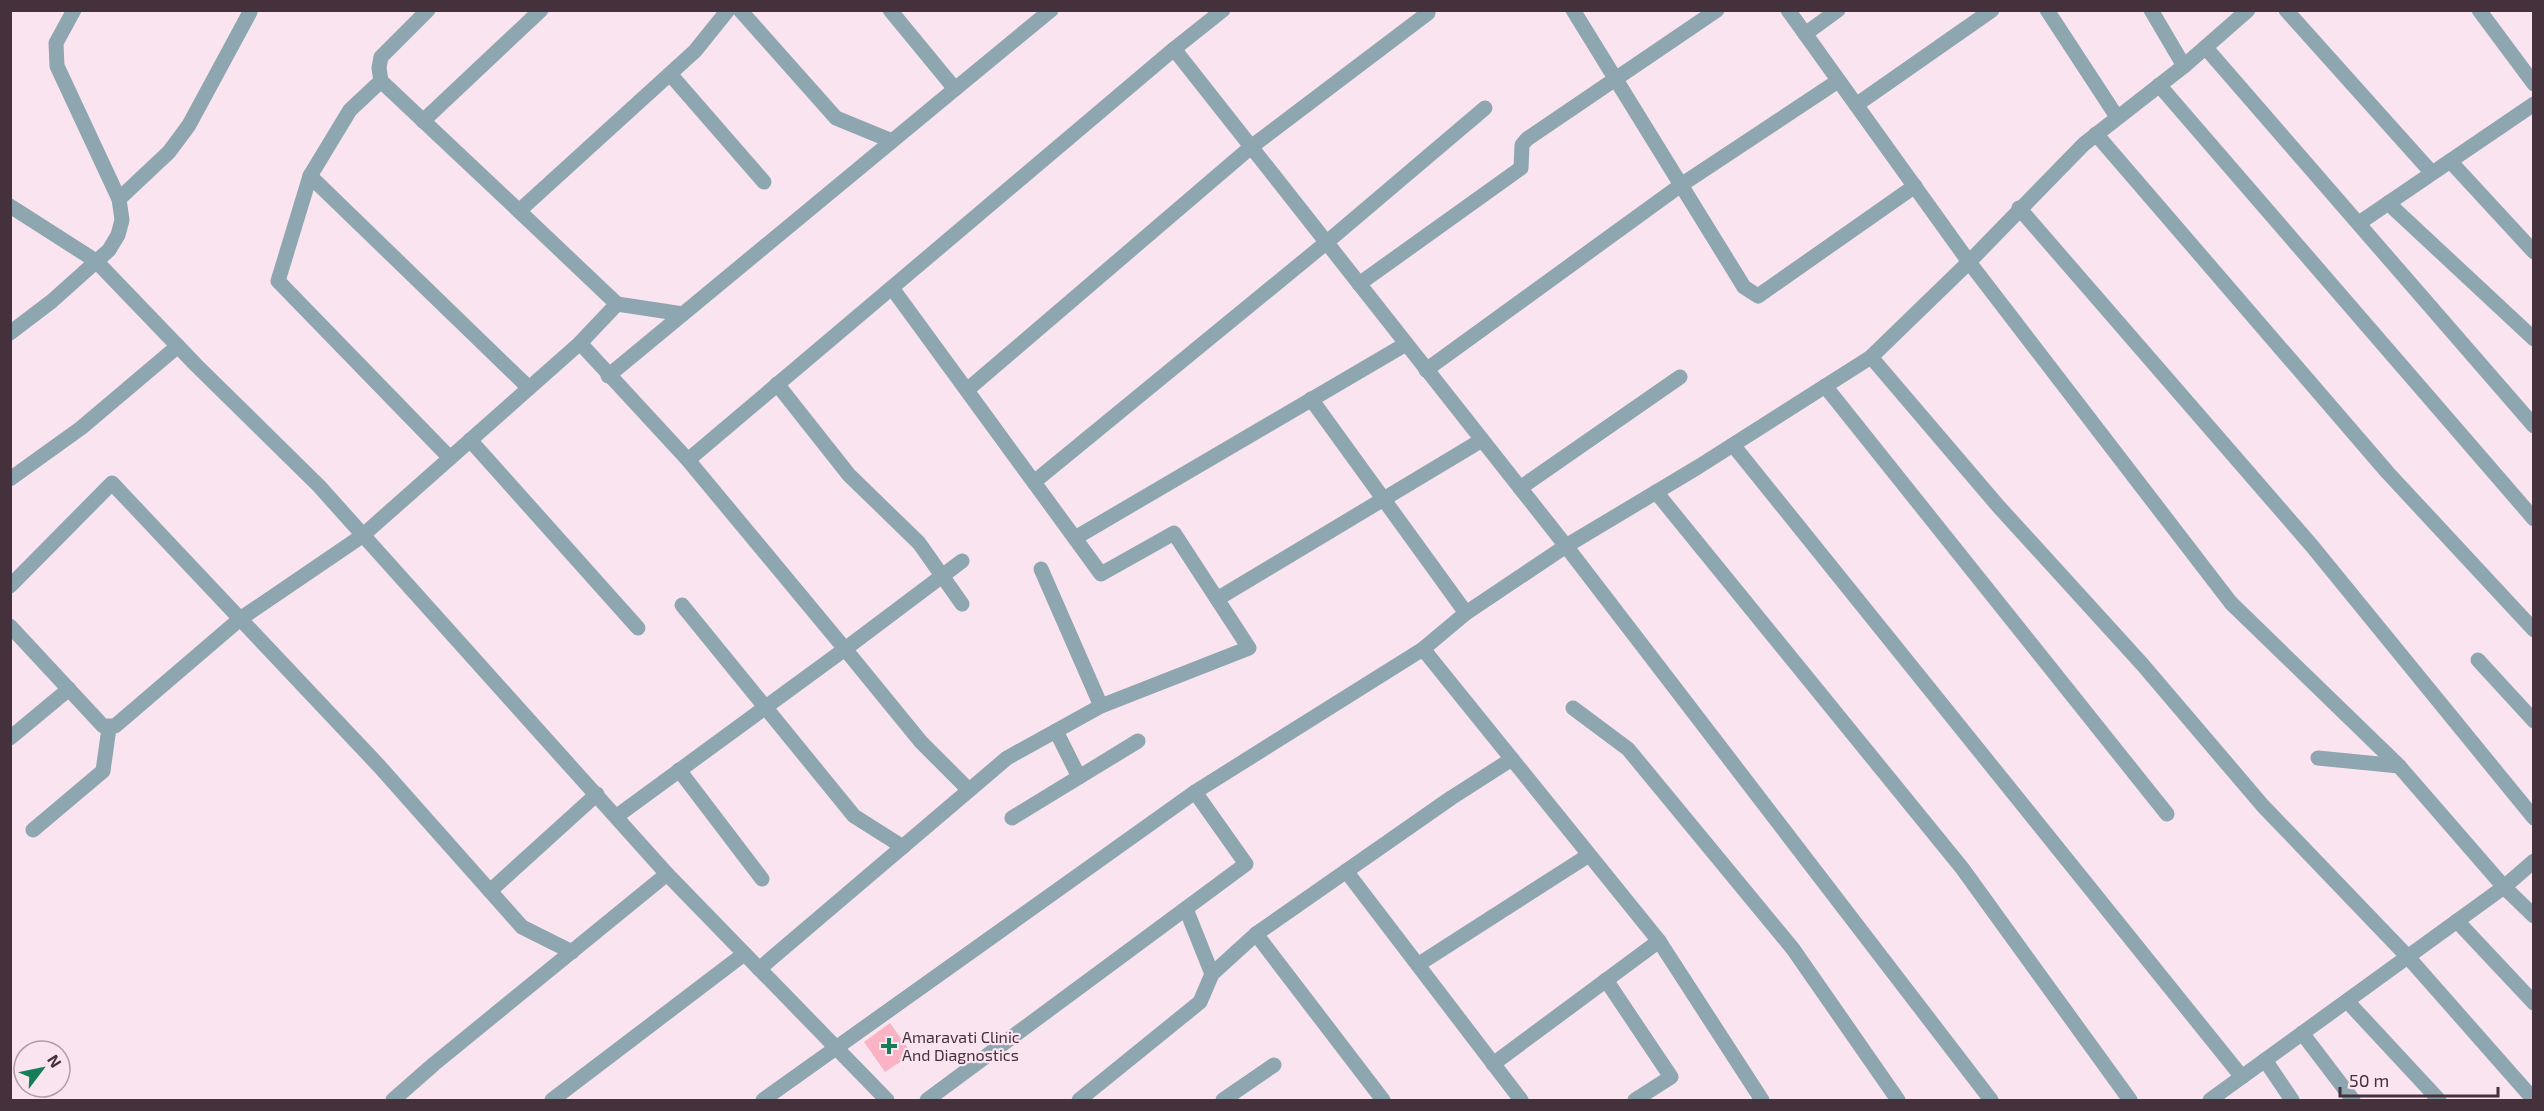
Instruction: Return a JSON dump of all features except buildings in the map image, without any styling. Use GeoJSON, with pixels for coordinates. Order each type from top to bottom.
{"type":"FeatureCollection","features":[{"type":"Feature","properties":{"kind":"street"},"geometry":{"type":"LineString","coordinates":[[10,333],[52,301],[109,250],[118,235],[122,220],[118,199],[57,66],[56,43],[74,10]]}},
{"type":"Feature","properties":{"kind":"street"},"geometry":{"type":"LineString","coordinates":[[428,10],[381,57],[379,68],[381,81],[617,304],[683,314]]}},
{"type":"Feature","properties":{"kind":"street"},"geometry":{"type":"LineString","coordinates":[[423,121],[541,10]]}},
{"type":"Feature","properties":{"kind":"street"},"geometry":{"type":"LineString","coordinates":[[519,212],[695,51],[728,10]]}},
{"type":"Feature","properties":{"kind":"street"},"geometry":{"type":"LineString","coordinates":[[740,10],[836,118],[892,141]]}},
{"type":"Feature","properties":{"kind":"street"},"geometry":{"type":"LineString","coordinates":[[890,10],[955,89]]}},
{"type":"Feature","properties":{"kind":"street"},"geometry":{"type":"LineString","coordinates":[[608,376],[1051,10]]}},
{"type":"Feature","properties":{"kind":"street"},"geometry":{"type":"LineString","coordinates":[[688,460],[1223,10]]}},
{"type":"Feature","properties":{"kind":"street"},"geometry":{"type":"LineString","coordinates":[[1573,10],[1744,287],[1758,296],[1915,186]]}},
{"type":"Feature","properties":{"kind":"street"},"geometry":{"type":"LineString","coordinates":[[1359,284],[1521,168],[1521,145],[1524,141],[1717,10]]}},
{"type":"Feature","properties":{"kind":"street"},"geometry":{"type":"LineString","coordinates":[[1788,10],[1969,262],[2231,603],[2399,766],[2504,888],[2534,916]]}},
{"type":"Feature","properties":{"kind":"street"},"geometry":{"type":"LineString","coordinates":[[1805,34],[1838,10]]}},
{"type":"Feature","properties":{"kind":"street"},"geometry":{"type":"LineString","coordinates":[[1856,105],[1992,10]]}},
{"type":"Feature","properties":{"kind":"street"},"geometry":{"type":"LineString","coordinates":[[2047,10],[2117,117]]}},
{"type":"Feature","properties":{"kind":"street"},"geometry":{"type":"LineString","coordinates":[[2151,10],[2184,66]]}},
{"type":"Feature","properties":{"kind":"street"},"geometry":{"type":"LineString","coordinates":[[2286,10],[2432,173]]}},
{"type":"Feature","properties":{"kind":"street"},"geometry":{"type":"LineString","coordinates":[[2479,10],[2534,84]]}},
{"type":"Feature","properties":{"kind":"street"},"geometry":{"type":"LineString","coordinates":[[118,199],[169,152],[189,125],[249,11]]}},
{"type":"Feature","properties":{"kind":"street"},"geometry":{"type":"LineString","coordinates":[[763,1101],[1195,792],[1423,649],[1466,613],[1566,546],[1733,445],[1871,357],[2096,134],[2206,48],[2246,11]]}},
{"type":"Feature","properties":{"kind":"street"},"geometry":{"type":"LineString","coordinates":[[967,390],[1251,147],[1428,13]]}},
{"type":"Feature","properties":{"kind":"street"},"geometry":{"type":"LineString","coordinates":[[2206,48],[2534,426]]}},
{"type":"Feature","properties":{"kind":"street"},"geometry":{"type":"LineString","coordinates":[[1174,49],[1566,546],[1991,1101]]}},
{"type":"Feature","properties":{"kind":"street"},"geometry":{"type":"LineString","coordinates":[[670,74],[764,182]]}},
{"type":"Feature","properties":{"kind":"street"},"geometry":{"type":"LineString","coordinates":[[381,81],[350,110],[310,176],[278,281],[450,458]]}},
{"type":"Feature","properties":{"kind":"street"},"geometry":{"type":"LineString","coordinates":[[1426,370],[1681,185],[1838,81]]}},
{"type":"Feature","properties":{"kind":"street"},"geometry":{"type":"LineString","coordinates":[[2158,85],[2534,519]]}},
{"type":"Feature","properties":{"kind":"street"},"geometry":{"type":"LineString","coordinates":[[2359,223],[2534,104]]}},
{"type":"Feature","properties":{"kind":"street"},"geometry":{"type":"LineString","coordinates":[[1034,482],[1327,242],[1485,108]]}},
{"type":"Feature","properties":{"kind":"street"},"geometry":{"type":"LineString","coordinates":[[2096,134],[2388,473],[2534,630]]}},
{"type":"Feature","properties":{"kind":"street"},"geometry":{"type":"LineString","coordinates":[[2450,161],[2534,252]]}},
{"type":"Feature","properties":{"kind":"street"},"geometry":{"type":"LineString","coordinates":[[310,176],[529,388]]}},
{"type":"Feature","properties":{"kind":"street"},"geometry":{"type":"LineString","coordinates":[[2388,203],[2534,339]]}},
{"type":"Feature","properties":{"kind":"street"},"geometry":{"type":"LineString","coordinates":[[10,207],[96,261],[319,486],[667,874],[887,1101]]}},
{"type":"Feature","properties":{"kind":"street"},"geometry":{"type":"LineString","coordinates":[[2019,208],[2312,546],[2534,818]]}},
{"type":"Feature","properties":{"kind":"street"},"geometry":{"type":"LineString","coordinates":[[759,969],[1007,758],[1101,706],[1250,648],[1174,534],[1101,574],[892,288]]}},
{"type":"Feature","properties":{"kind":"street"},"geometry":{"type":"LineString","coordinates":[[10,626],[103,726],[109,728],[115,726],[240,619],[362,536],[580,343],[617,304]]}},
{"type":"Feature","properties":{"kind":"street"},"geometry":{"type":"LineString","coordinates":[[580,343],[608,376],[688,460],[921,742],[969,790]]}},
{"type":"Feature","properties":{"kind":"street"},"geometry":{"type":"LineString","coordinates":[[1075,538],[1406,344]]}},
{"type":"Feature","properties":{"kind":"street"},"geometry":{"type":"LineString","coordinates":[[10,479],[81,428],[178,346]]}},
{"type":"Feature","properties":{"kind":"street"},"geometry":{"type":"LineString","coordinates":[[1871,357],[1999,507],[2142,664],[2263,806],[2408,957],[2534,1100]]}},
{"type":"Feature","properties":{"kind":"street"},"geometry":{"type":"LineString","coordinates":[[1520,488],[1680,377]]}},
{"type":"Feature","properties":{"kind":"street"},"geometry":{"type":"LineString","coordinates":[[777,384],[849,475],[920,543],[962,604]]}},
{"type":"Feature","properties":{"kind":"street"},"geometry":{"type":"LineString","coordinates":[[1825,386],[2167,814]]}},
{"type":"Feature","properties":{"kind":"street"},"geometry":{"type":"LineString","coordinates":[[1311,399],[1466,613]]}},
{"type":"Feature","properties":{"kind":"street"},"geometry":{"type":"LineString","coordinates":[[470,440],[638,628]]}},
{"type":"Feature","properties":{"kind":"street"},"geometry":{"type":"LineString","coordinates":[[1217,599],[1482,440]]}},
{"type":"Feature","properties":{"kind":"street"},"geometry":{"type":"LineString","coordinates":[[1733,445],[2242,1077]]}},
{"type":"Feature","properties":{"kind":"street"},"geometry":{"type":"LineString","coordinates":[[10,586],[112,483],[380,767],[522,927],[572,952]]}},
{"type":"Feature","properties":{"kind":"street"},"geometry":{"type":"LineString","coordinates":[[1656,492],[1962,868],[2130,1101]]}},
{"type":"Feature","properties":{"kind":"street"},"geometry":{"type":"LineString","coordinates":[[617,816],[962,561]]}},
{"type":"Feature","properties":{"kind":"street"},"geometry":{"type":"LineString","coordinates":[[1041,569],[1101,706]]}},
{"type":"Feature","properties":{"kind":"street"},"geometry":{"type":"LineString","coordinates":[[682,605],[854,816],[903,847]]}},
{"type":"Feature","properties":{"kind":"street"},"geometry":{"type":"LineString","coordinates":[[1423,649],[1659,941],[1762,1101]]}},
{"type":"Feature","properties":{"kind":"street"},"geometry":{"type":"LineString","coordinates":[[2478,660],[2534,722]]}},
{"type":"Feature","properties":{"kind":"street"},"geometry":{"type":"LineString","coordinates":[[10,738],[69,689]]}},
{"type":"Feature","properties":{"kind":"street"},"geometry":{"type":"LineString","coordinates":[[1573,708],[1628,750],[1793,949],[1898,1101]]}},
{"type":"Feature","properties":{"kind":"street"},"geometry":{"type":"LineString","coordinates":[[33,830],[103,771],[109,728]]}},
{"type":"Feature","properties":{"kind":"street"},"geometry":{"type":"LineString","coordinates":[[1056,731],[1079,777]]}},
{"type":"Feature","properties":{"kind":"street"},"geometry":{"type":"LineString","coordinates":[[1012,818],[1138,741]]}},
{"type":"Feature","properties":{"kind":"street"},"geometry":{"type":"LineString","coordinates":[[1079,1101],[1200,1002],[1212,974],[1256,934],[1451,798],[1512,759]]}},
{"type":"Feature","properties":{"kind":"street"},"geometry":{"type":"LineString","coordinates":[[2318,759],[2399,766]]}},
{"type":"Feature","properties":{"kind":"street"},"geometry":{"type":"LineString","coordinates":[[679,770],[762,879]]}},
{"type":"Feature","properties":{"kind":"street"},"geometry":{"type":"LineString","coordinates":[[927,1101],[1246,864],[1195,792]]}},
{"type":"Feature","properties":{"kind":"street"},"geometry":{"type":"LineString","coordinates":[[490,891],[597,794]]}},
{"type":"Feature","properties":{"kind":"street"},"geometry":{"type":"LineString","coordinates":[[1419,964],[1589,855]]}},
{"type":"Feature","properties":{"kind":"street"},"geometry":{"type":"LineString","coordinates":[[2210,1101],[2504,888],[2534,861]]}},
{"type":"Feature","properties":{"kind":"street"},"geometry":{"type":"LineString","coordinates":[[1346,871],[1521,1101]]}},
{"type":"Feature","properties":{"kind":"street"},"geometry":{"type":"LineString","coordinates":[[393,1101],[434,1064],[667,874]]}},
{"type":"Feature","properties":{"kind":"street"},"geometry":{"type":"LineString","coordinates":[[1186,909],[1212,974]]}},
{"type":"Feature","properties":{"kind":"street"},"geometry":{"type":"LineString","coordinates":[[2457,921],[2534,1003]]}},
{"type":"Feature","properties":{"kind":"street"},"geometry":{"type":"LineString","coordinates":[[1256,934],[1383,1101]]}},
{"type":"Feature","properties":{"kind":"street"},"geometry":{"type":"LineString","coordinates":[[1492,1064],[1659,941]]}},
{"type":"Feature","properties":{"kind":"street"},"geometry":{"type":"LineString","coordinates":[[552,1101],[744,954]]}},
{"type":"Feature","properties":{"kind":"street"},"geometry":{"type":"LineString","coordinates":[[1606,980],[1671,1077],[1635,1101]]}},
{"type":"Feature","properties":{"kind":"street"},"geometry":{"type":"LineString","coordinates":[[2347,1001],[2439,1101]]}},
{"type":"Feature","properties":{"kind":"street"},"geometry":{"type":"LineString","coordinates":[[2302,1034],[2353,1101]]}},
{"type":"Feature","properties":{"kind":"street"},"geometry":{"type":"LineString","coordinates":[[2265,1060],[2292,1101]]}},
{"type":"Feature","properties":{"kind":"street"},"geometry":{"type":"LineString","coordinates":[[1223,1101],[1274,1065]]}},
{"type":"Feature","properties":{"kind":"place","name":"Amaravati Clinic And Diagnostics"},"geometry":{"type":"Point","coordinates":[889,1046]}}]}
